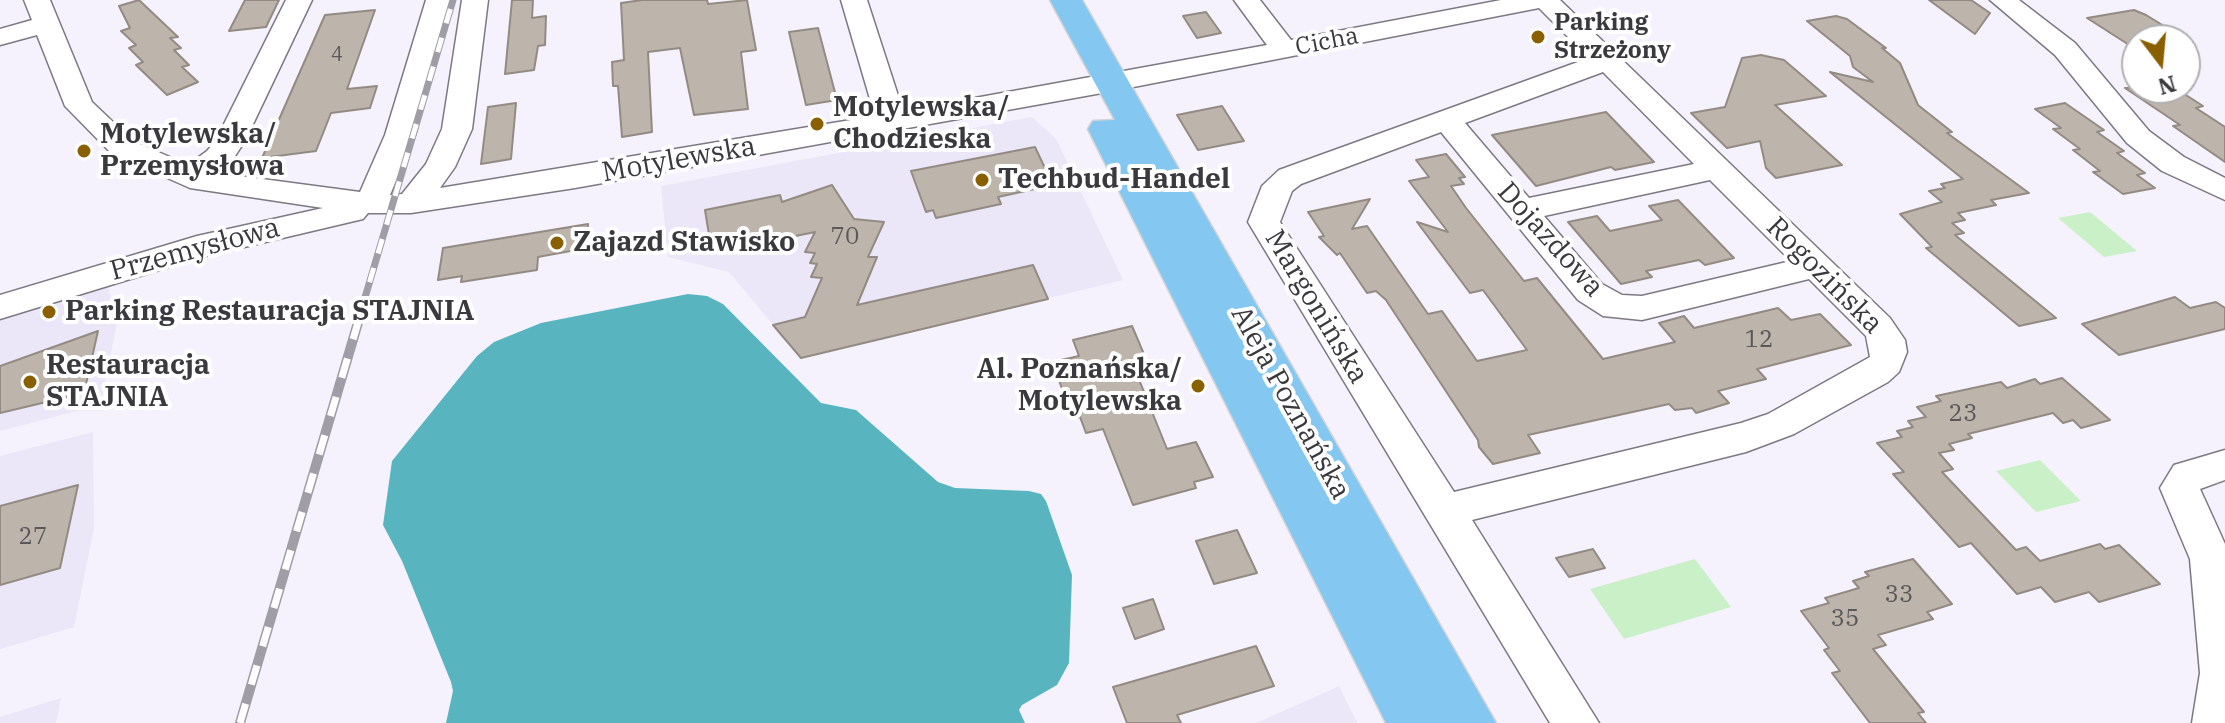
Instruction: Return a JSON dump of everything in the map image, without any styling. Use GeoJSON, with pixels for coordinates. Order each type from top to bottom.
{"type":"FeatureCollection","features":[{"type":"Feature","properties":{"kind":"main road","name":"Aleja Poznańska"},"geometry":{"type":"LineString","coordinates":[[1037,0],[1098,85],[1468,723]]}},
{"type":"Feature","properties":{"kind":"main road","name":"Aleja Poznańska"},"geometry":{"type":"LineString","coordinates":[[1066,0],[1098,85],[1415,723]]}},
{"type":"Feature","properties":{"kind":"street"},"geometry":{"type":"LineString","coordinates":[[190,178],[218,158],[230,141],[299,0]]}},
{"type":"Feature","properties":{"kind":"street"},"geometry":{"type":"LineString","coordinates":[[392,203],[400,135],[439,0]]}},
{"type":"Feature","properties":{"kind":"street"},"geometry":{"type":"LineString","coordinates":[[392,203],[440,167],[457,129],[475,0]]}},
{"type":"Feature","properties":{"kind":"street"},"geometry":{"type":"LineString","coordinates":[[854,0],[891,120]]}},
{"type":"Feature","properties":{"kind":"street"},"geometry":{"type":"LineString","coordinates":[[1247,0],[1284,50]]}},
{"type":"Feature","properties":{"kind":"street","name":"Cicha"},"geometry":{"type":"LineString","coordinates":[[1098,85],[1543,0]]}},
{"type":"Feature","properties":{"kind":"street","name":"Rogozińska"},"geometry":{"type":"LineString","coordinates":[[1443,511],[1746,437],[1798,418],[1875,373],[1886,363],[1887,340],[1817,266],[1543,0]]}},
{"type":"Feature","properties":{"kind":"street"},"geometry":{"type":"LineString","coordinates":[[2003,0],[2065,49],[2138,137],[2173,164],[2225,190]]}},
{"type":"Feature","properties":{"kind":"street"},"geometry":{"type":"LineString","coordinates":[[0,37],[42,12]]}},
{"type":"Feature","properties":{"kind":"street","name":"Motylewska"},"geometry":{"type":"LineString","coordinates":[[42,12],[74,98],[85,114],[122,147],[190,178],[272,193],[392,203],[575,178],[1098,85]]}},
{"type":"Feature","properties":{"kind":"street","name":"Margonińska"},"geometry":{"type":"LineString","coordinates":[[1576,723],[1264,222],[1278,186],[1290,177],[1605,62]]}},
{"type":"Feature","properties":{"kind":"street","name":"Dojazdowa"},"geometry":{"type":"LineString","coordinates":[[1447,120],[1590,292],[1615,307],[1642,308],[1817,266]]}},
{"type":"Feature","properties":{"kind":"street"},"geometry":{"type":"LineString","coordinates":[[1522,210],[1716,169]]}},
{"type":"Feature","properties":{"kind":"street","name":"Motylewska"},"geometry":{"type":"LineString","coordinates":[[190,178],[223,205],[246,235]]}},
{"type":"Feature","properties":{"kind":"street"},"geometry":{"type":"LineString","coordinates":[[246,235],[273,213],[272,193]]}},
{"type":"Feature","properties":{"kind":"street","name":"Przemysłowa"},"geometry":{"type":"LineString","coordinates":[[0,307],[123,267],[246,235],[392,203]]}},
{"type":"Feature","properties":{"kind":"street"},"geometry":{"type":"LineString","coordinates":[[2215,723],[2222,673],[2211,559],[2180,488],[2188,476],[2225,465]]}},
{"type":"Feature","properties":{"kind":"shaded area"},"geometry":{"type":"Polygon","coordinates":[[[1032,117],[1056,139],[1123,280],[801,358],[729,272],[668,257],[661,186],[1032,117]]]}},
{"type":"Feature","properties":{"kind":"shaded area"},"geometry":{"type":"Polygon","coordinates":[[[107,285],[118,318],[100,405],[0,431],[0,321],[107,285]]]}},
{"type":"Feature","properties":{"kind":"shaded area"},"geometry":{"type":"Polygon","coordinates":[[[93,432],[94,528],[74,627],[0,649],[0,456],[93,432]]]}},
{"type":"Feature","properties":{"kind":"shaded area"},"geometry":{"type":"Polygon","coordinates":[[[1339,686],[1357,723],[1256,723],[1315,697],[1339,686]]]}},
{"type":"Feature","properties":{"kind":"shaded area"},"geometry":{"type":"Polygon","coordinates":[[[61,698],[56,723],[0,723],[0,717],[61,698]]]}},
{"type":"Feature","properties":{"kind":"green space"},"geometry":{"type":"Polygon","coordinates":[[[2090,212],[2137,251],[2104,257],[2058,218],[2090,212]]]}},
{"type":"Feature","properties":{"kind":"green space"},"geometry":{"type":"Polygon","coordinates":[[[2040,460],[2081,501],[2036,512],[1996,471],[2040,460]]]}},
{"type":"Feature","properties":{"kind":"green space"},"geometry":{"type":"Polygon","coordinates":[[[1695,559],[1731,607],[1624,639],[1590,589],[1695,559]]]}},
{"type":"Feature","properties":{"kind":"water"},"geometry":{"type":"Polygon","coordinates":[[[688,294],[707,296],[723,304],[821,403],[856,410],[938,482],[955,488],[1041,494],[1072,575],[1069,663],[1057,685],[1022,705],[1019,710],[1025,723],[446,723],[453,691],[451,682],[402,561],[383,525],[392,461],[477,356],[494,342],[541,323],[688,294]]]}},
{"type":"Feature","properties":{"kind":"building"},"geometry":{"type":"Polygon","coordinates":[[[139,0],[178,37],[170,38],[181,48],[174,50],[189,65],[182,67],[198,82],[167,95],[136,65],[143,62],[129,48],[136,45],[121,31],[130,28],[119,6],[139,0]]]}},
{"type":"Feature","properties":{"kind":"building"},"geometry":{"type":"Polygon","coordinates":[[[245,0],[279,0],[266,27],[229,31],[245,0]]]}},
{"type":"Feature","properties":{"kind":"building"},"geometry":{"type":"Polygon","coordinates":[[[512,0],[533,0],[532,18],[546,16],[545,45],[538,46],[534,70],[505,74],[512,0]]]}},
{"type":"Feature","properties":{"kind":"building"},"geometry":{"type":"Polygon","coordinates":[[[707,0],[708,4],[747,0],[756,50],[741,52],[748,109],[694,115],[680,48],[648,52],[652,132],[622,137],[618,86],[613,86],[612,62],[624,60],[621,3],[707,0]]]}},
{"type":"Feature","properties":{"kind":"building"},"geometry":{"type":"Polygon","coordinates":[[[1929,0],[1971,0],[1990,13],[1975,34],[1929,0]]]}},
{"type":"Feature","properties":{"kind":"building"},"geometry":{"type":"Polygon","coordinates":[[[375,10],[347,89],[377,86],[370,108],[331,113],[316,151],[262,158],[325,15],[375,10]]]}},
{"type":"Feature","properties":{"kind":"building"},"geometry":{"type":"Polygon","coordinates":[[[2134,10],[2161,24],[2121,24],[2121,40],[2087,18],[2134,10]]]}},
{"type":"Feature","properties":{"kind":"building"},"geometry":{"type":"Polygon","coordinates":[[[1206,12],[1221,33],[1197,38],[1183,16],[1206,12]]]}},
{"type":"Feature","properties":{"kind":"building"},"geometry":{"type":"Polygon","coordinates":[[[1836,16],[1847,19],[1886,48],[1882,48],[1900,63],[1918,105],[1952,132],[1947,133],[2029,193],[1991,200],[1996,205],[1958,213],[1965,220],[1952,223],[1964,233],[1955,235],[2056,318],[2019,326],[1926,248],[1932,247],[1900,214],[1942,202],[1929,191],[1945,188],[1941,184],[1963,179],[1830,72],[1873,82],[1853,67],[1850,56],[1807,21],[1836,16]]]}},
{"type":"Feature","properties":{"kind":"building"},"geometry":{"type":"Polygon","coordinates":[[[818,28],[837,100],[806,105],[789,32],[818,28]]]}},
{"type":"Feature","properties":{"kind":"building"},"geometry":{"type":"Polygon","coordinates":[[[1761,55],[1784,60],[1826,96],[1775,105],[1842,165],[1776,178],[1766,168],[1760,141],[1727,148],[1691,113],[1725,107],[1742,58],[1761,55]]]}},
{"type":"Feature","properties":{"kind":"building"},"geometry":{"type":"Polygon","coordinates":[[[516,103],[511,159],[481,164],[488,107],[516,103]]]}},
{"type":"Feature","properties":{"kind":"building"},"geometry":{"type":"Polygon","coordinates":[[[2065,103],[2104,130],[2097,132],[2124,151],[2117,153],[2145,173],[2137,175],[2155,188],[2123,194],[2093,172],[2100,171],[2073,150],[2080,149],[2053,129],[2061,128],[2035,109],[2065,103]]]}},
{"type":"Feature","properties":{"kind":"building"},"geometry":{"type":"Polygon","coordinates":[[[2149,104],[2203,106],[2196,108],[2225,127],[2225,162],[2173,126],[2180,125],[2149,104]]]}},
{"type":"Feature","properties":{"kind":"building"},"geometry":{"type":"Polygon","coordinates":[[[1222,106],[1244,141],[1198,150],[1177,115],[1222,106]]]}},
{"type":"Feature","properties":{"kind":"building"},"geometry":{"type":"Polygon","coordinates":[[[1606,112],[1654,162],[1615,170],[1611,167],[1536,186],[1492,135],[1606,112]]]}},
{"type":"Feature","properties":{"kind":"building"},"geometry":{"type":"Polygon","coordinates":[[[1035,147],[1053,185],[998,197],[1001,204],[936,218],[933,210],[926,212],[911,171],[1035,147]]]}},
{"type":"Feature","properties":{"kind":"building"},"geometry":{"type":"Polygon","coordinates":[[[1446,154],[1465,177],[1459,178],[1464,184],[1451,186],[1466,208],[1524,281],[1537,278],[1603,359],[1675,342],[1659,323],[1684,316],[1694,328],[1778,308],[1791,320],[1820,314],[1851,345],[1757,369],[1766,379],[1718,391],[1729,403],[1696,413],[1692,408],[1675,410],[1669,404],[1528,435],[1540,453],[1493,464],[1479,447],[1478,440],[1386,300],[1376,291],[1367,293],[1340,253],[1337,255],[1319,237],[1324,236],[1308,212],[1370,199],[1352,229],[1367,226],[1428,314],[1442,311],[1477,361],[1527,350],[1483,290],[1470,293],[1417,222],[1448,232],[1409,181],[1429,177],[1416,160],[1446,154]]]}},
{"type":"Feature","properties":{"kind":"building"},"geometry":{"type":"Polygon","coordinates":[[[832,185],[854,219],[884,222],[868,257],[877,257],[857,305],[1033,265],[1048,299],[801,358],[773,325],[805,317],[822,278],[811,277],[817,264],[810,263],[815,253],[805,252],[815,232],[712,253],[705,210],[780,195],[782,202],[832,185]]]}},
{"type":"Feature","properties":{"kind":"building"},"geometry":{"type":"Polygon","coordinates":[[[1678,200],[1734,258],[1705,265],[1699,260],[1646,271],[1652,277],[1621,284],[1568,222],[1597,216],[1610,231],[1662,220],[1649,206],[1678,200]]]}},
{"type":"Feature","properties":{"kind":"building"},"geometry":{"type":"Polygon","coordinates":[[[588,224],[587,248],[538,257],[537,270],[461,282],[462,276],[438,280],[443,248],[588,224]]]}},
{"type":"Feature","properties":{"kind":"building"},"geometry":{"type":"Polygon","coordinates":[[[2175,297],[2190,308],[2216,302],[2225,308],[2225,329],[2119,355],[2082,324],[2175,297]]]}},
{"type":"Feature","properties":{"kind":"building"},"geometry":{"type":"Polygon","coordinates":[[[1132,326],[1146,359],[1132,362],[1167,449],[1196,442],[1213,477],[1194,482],[1196,488],[1133,505],[1103,429],[1086,433],[1080,417],[1073,418],[1052,362],[1079,356],[1073,340],[1132,326]]]}},
{"type":"Feature","properties":{"kind":"building"},"geometry":{"type":"Polygon","coordinates":[[[98,331],[84,393],[0,413],[0,366],[98,331]]]}},
{"type":"Feature","properties":{"kind":"building"},"geometry":{"type":"Polygon","coordinates":[[[2062,378],[2110,420],[2081,428],[2073,420],[2063,423],[2053,413],[1968,434],[1972,438],[1949,444],[1954,450],[1939,453],[1953,469],[1942,472],[2016,550],[2026,547],[2040,561],[2100,544],[2105,549],[2119,545],[2160,584],[2099,602],[2089,592],[2055,602],[2041,587],[2017,594],[1971,543],[1959,547],[1893,474],[1904,472],[1877,443],[1902,437],[1897,431],[1913,427],[1908,421],[1926,417],[1917,407],[1941,401],[1936,396],[2001,382],[2007,388],[2035,379],[2040,384],[2062,378]]]}},
{"type":"Feature","properties":{"kind":"building"},"geometry":{"type":"Polygon","coordinates":[[[78,485],[60,568],[0,585],[0,506],[78,485]]]}},
{"type":"Feature","properties":{"kind":"building"},"geometry":{"type":"Polygon","coordinates":[[[1237,530],[1257,573],[1214,584],[1196,541],[1237,530]]]}},
{"type":"Feature","properties":{"kind":"building"},"geometry":{"type":"Polygon","coordinates":[[[1593,549],[1605,568],[1569,577],[1556,558],[1593,549]]]}},
{"type":"Feature","properties":{"kind":"building"},"geometry":{"type":"Polygon","coordinates":[[[1913,559],[1952,604],[1927,612],[1933,619],[1878,635],[1886,645],[1873,649],[1924,712],[1918,713],[1926,723],[1870,723],[1832,673],[1840,671],[1824,650],[1829,648],[1801,611],[1829,603],[1825,598],[1859,588],[1853,581],[1869,576],[1865,572],[1913,559]]]}},
{"type":"Feature","properties":{"kind":"building"},"geometry":{"type":"Polygon","coordinates":[[[1153,599],[1164,629],[1135,639],[1123,608],[1153,599]]]}},
{"type":"Feature","properties":{"kind":"building"},"geometry":{"type":"Polygon","coordinates":[[[1256,646],[1274,686],[1177,715],[1181,723],[1127,723],[1113,687],[1256,646]]]}},
{"type":"Feature","properties":{"kind":"railway"},"geometry":{"type":"LineString","coordinates":[[361,311],[453,0]]}},
{"type":"Feature","properties":{"kind":"railway"},"geometry":{"type":"LineString","coordinates":[[240,723],[362,309]]}},
{"type":"Feature","properties":{"kind":"place","name":"Parking Strzeżony"},"geometry":{"type":"Point","coordinates":[1538,37]}},
{"type":"Feature","properties":{"kind":"place","name":"Motylewska/ Chodzieska"},"geometry":{"type":"Point","coordinates":[817,124]}},
{"type":"Feature","properties":{"kind":"place","name":"Motylewska/ Przemysłowa"},"geometry":{"type":"Point","coordinates":[84,151]}},
{"type":"Feature","properties":{"kind":"place","name":"Techbud-Handel"},"geometry":{"type":"Point","coordinates":[982,180]}},
{"type":"Feature","properties":{"kind":"place","name":"Zajazd Stawisko"},"geometry":{"type":"Point","coordinates":[557,243]}},
{"type":"Feature","properties":{"kind":"place","name":"Parking Restauracja STAJNIA"},"geometry":{"type":"Point","coordinates":[49,312]}},
{"type":"Feature","properties":{"kind":"place","name":"Restauracja STAJNIA"},"geometry":{"type":"Point","coordinates":[30,382]}},
{"type":"Feature","properties":{"kind":"place","name":"Al. Poznańska/ Motylewska"},"geometry":{"type":"Point","coordinates":[1198,386]}}]}
